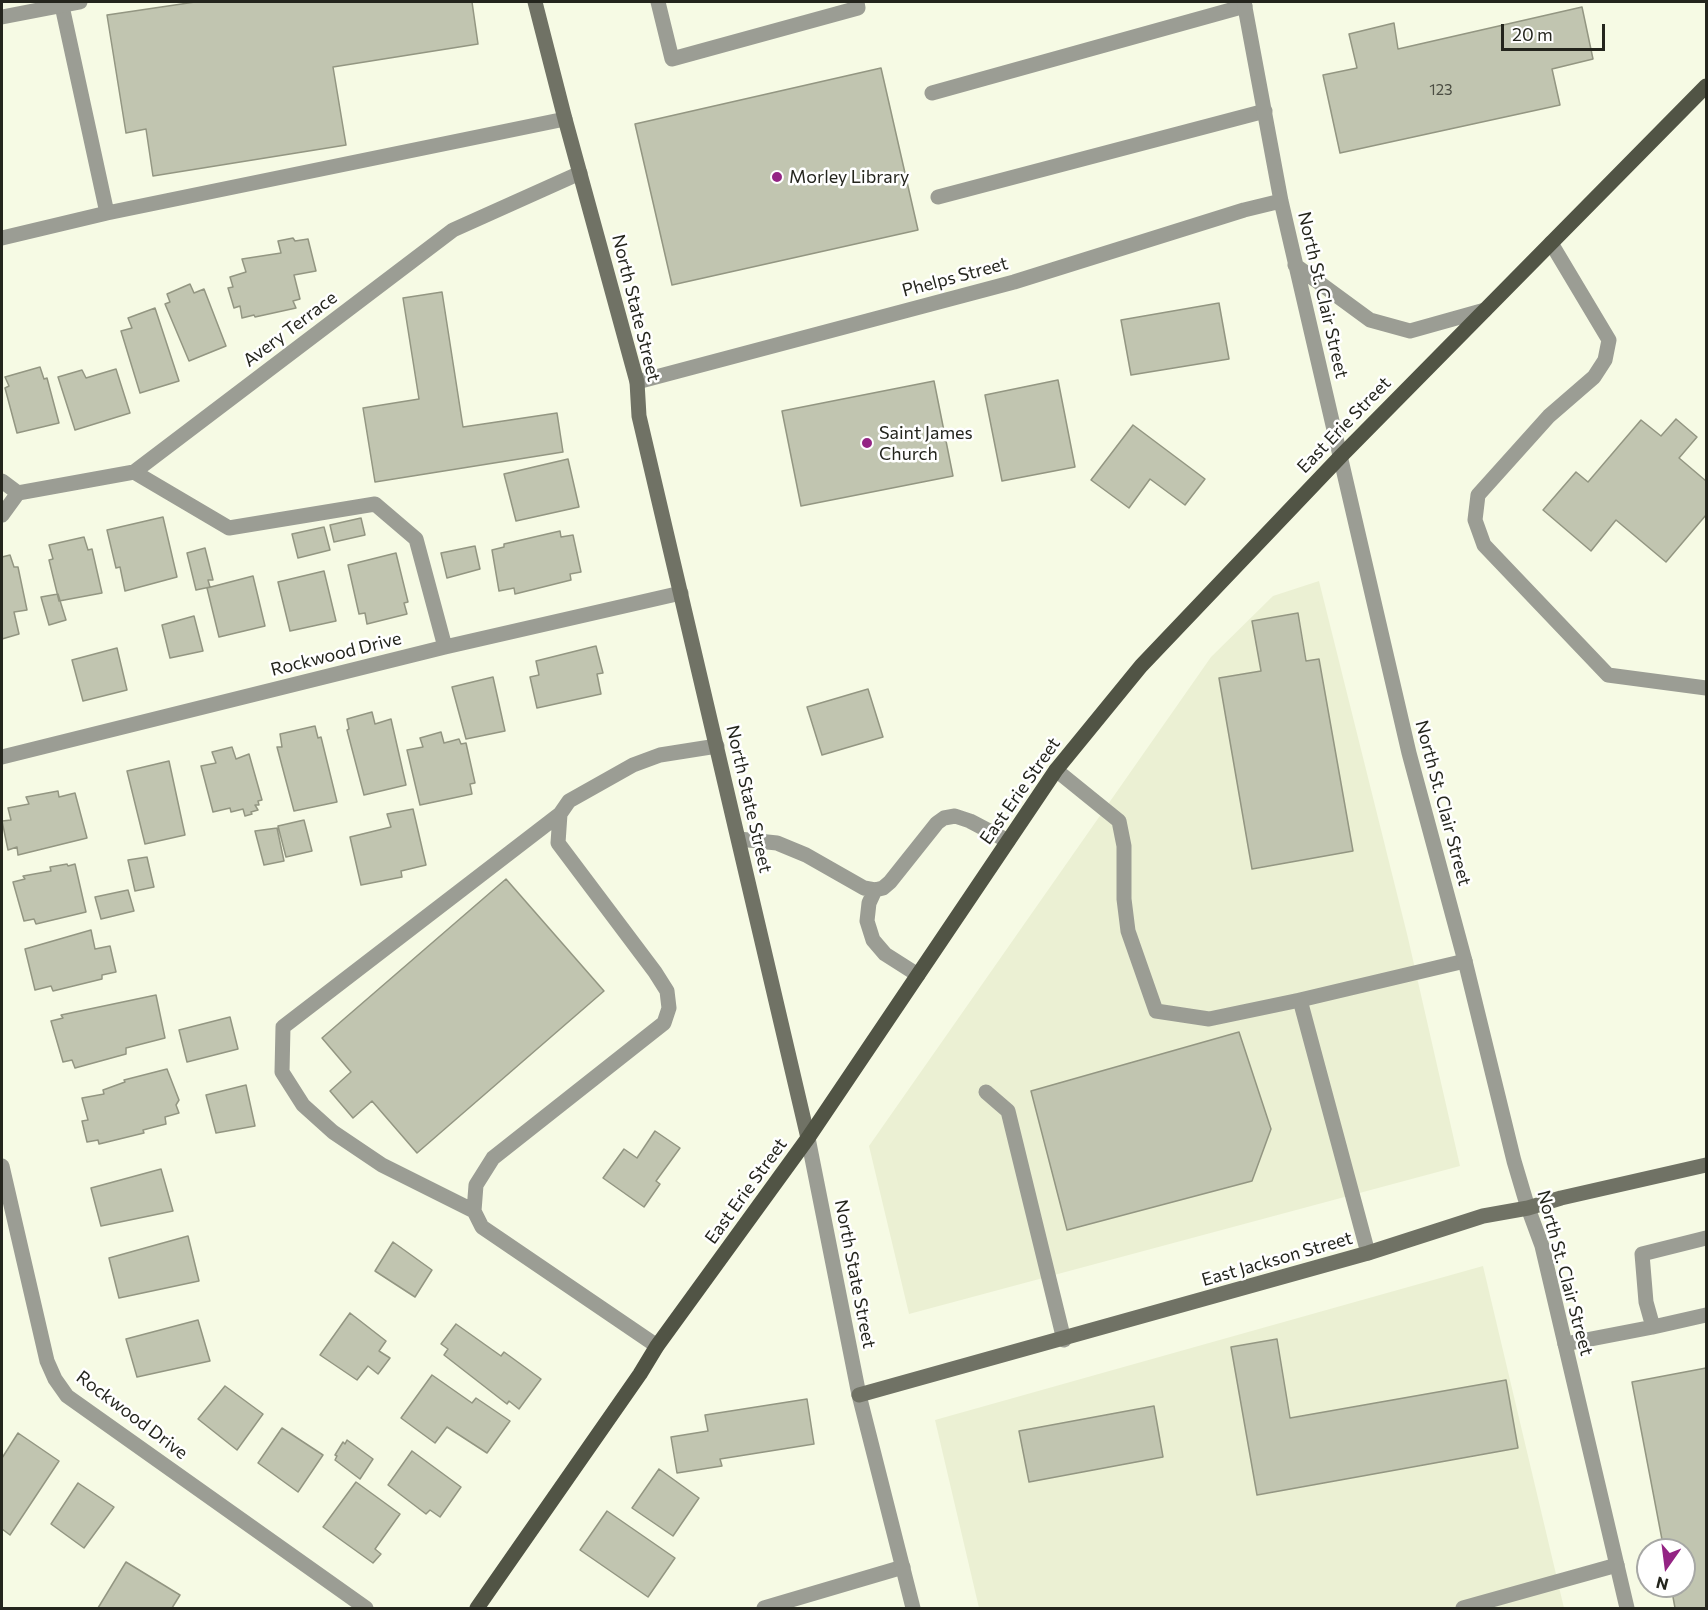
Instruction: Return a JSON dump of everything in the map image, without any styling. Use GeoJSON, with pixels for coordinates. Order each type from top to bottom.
{"type":"FeatureCollection","features":[{"type":"Feature","properties":{"kind":"main road","name":"North State Street"},"geometry":{"type":"LineString","coordinates":[[535,2],[637,382],[639,416],[808,1138]]}},
{"type":"Feature","properties":{"kind":"main road","name":"East Erie Street"},"geometry":{"type":"LineString","coordinates":[[477,1608],[640,1374],[657,1346],[808,1138],[1056,770],[1141,666],[1341,456],[1707,86]]}},
{"type":"Feature","properties":{"kind":"main road","name":"East Jackson Street"},"geometry":{"type":"LineString","coordinates":[[859,1395],[1064,1340],[1368,1253],[1483,1216],[1528,1208],[1561,1198],[1707,1165]]}},
{"type":"Feature","properties":{"kind":"street"},"geometry":{"type":"LineString","coordinates":[[2,17],[80,2]]}},
{"type":"Feature","properties":{"kind":"street"},"geometry":{"type":"LineString","coordinates":[[658,2],[672,59],[858,8],[857,2]]}},
{"type":"Feature","properties":{"kind":"street"},"geometry":{"type":"LineString","coordinates":[[932,93],[1244,4]]}},
{"type":"Feature","properties":{"kind":"street","name":"North St. Clair Street"},"geometry":{"type":"LineString","coordinates":[[1244,4],[1281,201],[1409,753],[1528,1208],[1542,1246],[1627,1608]]}},
{"type":"Feature","properties":{"kind":"street"},"geometry":{"type":"LineString","coordinates":[[62,6],[107,213]]}},
{"type":"Feature","properties":{"kind":"street"},"geometry":{"type":"LineString","coordinates":[[938,197],[1265,111]]}},
{"type":"Feature","properties":{"kind":"street"},"geometry":{"type":"LineString","coordinates":[[2,238],[107,213],[565,119]]}},
{"type":"Feature","properties":{"kind":"street","name":"Avery Terrace"},"geometry":{"type":"LineString","coordinates":[[18,493],[134,472],[453,230],[580,173]]}},
{"type":"Feature","properties":{"kind":"street","name":"Phelps Street"},"geometry":{"type":"LineString","coordinates":[[637,382],[1014,282],[1244,210],[1281,201]]}},
{"type":"Feature","properties":{"kind":"street"},"geometry":{"type":"LineString","coordinates":[[1551,243],[1608,340],[1605,360],[1594,377],[1549,416],[1478,495],[1476,520],[1484,545],[1608,675],[1707,688]]}},
{"type":"Feature","properties":{"kind":"street"},"geometry":{"type":"LineString","coordinates":[[1295,264],[1370,320],[1410,331],[1485,310]]}},
{"type":"Feature","properties":{"kind":"street"},"geometry":{"type":"LineString","coordinates":[[134,472],[229,528],[375,504],[416,539],[445,647]]}},
{"type":"Feature","properties":{"kind":"street"},"geometry":{"type":"LineString","coordinates":[[2,481],[18,493],[2,514]]}},
{"type":"Feature","properties":{"kind":"street","name":"Rockwood Drive"},"geometry":{"type":"LineString","coordinates":[[2,757],[445,647],[681,593]]}},
{"type":"Feature","properties":{"kind":"street"},"geometry":{"type":"LineString","coordinates":[[474,1212],[382,1165],[333,1132],[303,1105],[282,1072],[283,1027],[560,814],[569,801],[633,765],[660,755],[717,746]]}},
{"type":"Feature","properties":{"kind":"street"},"geometry":{"type":"LineString","coordinates":[[1056,770],[1119,821],[1124,846],[1124,899],[1128,931],[1156,1011],[1209,1019],[1465,961]]}},
{"type":"Feature","properties":{"kind":"street"},"geometry":{"type":"LineString","coordinates":[[560,814],[558,843],[655,972],[667,991],[669,1008],[664,1023],[493,1158],[476,1185],[474,1212],[482,1227],[657,1346]]}},
{"type":"Feature","properties":{"kind":"street"},"geometry":{"type":"LineString","coordinates":[[739,839],[777,843],[806,855],[864,888],[875,890],[883,888],[890,882],[937,823],[944,818],[955,816],[970,821],[1008,841]]}},
{"type":"Feature","properties":{"kind":"street"},"geometry":{"type":"LineString","coordinates":[[875,890],[869,903],[867,921],[873,940],[885,954],[918,975]]}},
{"type":"Feature","properties":{"kind":"street"},"geometry":{"type":"LineString","coordinates":[[1300,1000],[1368,1253]]}},
{"type":"Feature","properties":{"kind":"street"},"geometry":{"type":"LineString","coordinates":[[987,1092],[1008,1111],[1064,1340]]}},
{"type":"Feature","properties":{"kind":"street","name":"North State Street"},"geometry":{"type":"LineString","coordinates":[[808,1138],[859,1395],[914,1608]]}},
{"type":"Feature","properties":{"kind":"street","name":"Rockwood Drive"},"geometry":{"type":"LineString","coordinates":[[2,1166],[47,1361],[55,1379],[68,1396],[366,1608]]}},
{"type":"Feature","properties":{"kind":"street"},"geometry":{"type":"LineString","coordinates":[[1653,1327],[1646,1302],[1642,1254],[1707,1238]]}},
{"type":"Feature","properties":{"kind":"street"},"geometry":{"type":"LineString","coordinates":[[1565,1344],[1707,1315]]}},
{"type":"Feature","properties":{"kind":"street"},"geometry":{"type":"LineString","coordinates":[[1463,1608],[1501,1603],[1617,1565]]}},
{"type":"Feature","properties":{"kind":"street"},"geometry":{"type":"LineString","coordinates":[[764,1608],[903,1567]]}},
{"type":"Feature","properties":{"kind":"shaded area"},"geometry":{"type":"Polygon","coordinates":[[[1319,581],[1408,938],[1460,1166],[909,1314],[869,1146],[1211,657],[1273,596],[1319,581]]]}},
{"type":"Feature","properties":{"kind":"shaded area"},"geometry":{"type":"Polygon","coordinates":[[[1483,1266],[1564,1608],[979,1608],[935,1420],[1483,1266]]]}},
{"type":"Feature","properties":{"kind":"building"},"geometry":{"type":"Polygon","coordinates":[[[195,2],[472,2],[478,44],[333,67],[346,145],[153,176],[146,129],[126,133],[107,15],[195,2]]]}},
{"type":"Feature","properties":{"kind":"building"},"geometry":{"type":"Polygon","coordinates":[[[1582,7],[1593,59],[1552,69],[1560,105],[1340,153],[1323,75],[1357,68],[1349,34],[1394,23],[1398,49],[1582,7]]]}},
{"type":"Feature","properties":{"kind":"building","name":"Morley Library"},"geometry":{"type":"Polygon","coordinates":[[[881,68],[918,230],[672,285],[635,124],[881,68]]]}},
{"type":"Feature","properties":{"kind":"building"},"geometry":{"type":"Polygon","coordinates":[[[293,238],[295,241],[308,239],[316,271],[294,275],[300,299],[293,301],[296,308],[242,318],[240,306],[234,308],[228,288],[233,287],[230,277],[246,272],[242,259],[281,253],[278,241],[293,238]]]}},
{"type":"Feature","properties":{"kind":"building"},"geometry":{"type":"Polygon","coordinates":[[[190,284],[194,293],[204,289],[226,346],[189,361],[165,304],[170,302],[167,294],[190,284]]]}},
{"type":"Feature","properties":{"kind":"building"},"geometry":{"type":"Polygon","coordinates":[[[442,292],[463,427],[557,413],[563,452],[375,482],[363,408],[419,399],[403,298],[442,292]]]}},
{"type":"Feature","properties":{"kind":"building"},"geometry":{"type":"Polygon","coordinates":[[[1219,303],[1229,359],[1131,375],[1121,320],[1219,303]]]}},
{"type":"Feature","properties":{"kind":"building"},"geometry":{"type":"Polygon","coordinates":[[[155,308],[179,381],[140,393],[121,331],[132,328],[128,318],[155,308]]]}},
{"type":"Feature","properties":{"kind":"building"},"geometry":{"type":"Polygon","coordinates":[[[40,367],[44,379],[47,378],[59,423],[17,433],[5,388],[9,386],[5,377],[40,367]]]}},
{"type":"Feature","properties":{"kind":"building"},"geometry":{"type":"Polygon","coordinates":[[[116,369],[130,413],[75,430],[58,377],[82,370],[86,378],[116,369]]]}},
{"type":"Feature","properties":{"kind":"building"},"geometry":{"type":"Polygon","coordinates":[[[1058,380],[1075,467],[1002,481],[985,395],[1058,380]]]}},
{"type":"Feature","properties":{"kind":"building","name":"Saint James Church"},"geometry":{"type":"Polygon","coordinates":[[[934,381],[953,476],[801,506],[782,411],[934,381]]]}},
{"type":"Feature","properties":{"kind":"building"},"geometry":{"type":"Polygon","coordinates":[[[1676,419],[1697,437],[1679,458],[1706,481],[1706,515],[1666,562],[1616,520],[1591,551],[1543,510],[1576,472],[1588,482],[1641,420],[1661,436],[1676,419]]]}},
{"type":"Feature","properties":{"kind":"building"},"geometry":{"type":"Polygon","coordinates":[[[1133,425],[1205,479],[1185,505],[1150,479],[1129,508],[1091,480],[1133,425]]]}},
{"type":"Feature","properties":{"kind":"building"},"geometry":{"type":"Polygon","coordinates":[[[568,459],[579,507],[516,521],[504,474],[568,459]]]}},
{"type":"Feature","properties":{"kind":"building"},"geometry":{"type":"Polygon","coordinates":[[[163,517],[177,577],[125,591],[120,567],[116,568],[107,530],[163,517]]]}},
{"type":"Feature","properties":{"kind":"building"},"geometry":{"type":"Polygon","coordinates":[[[361,518],[365,535],[334,542],[330,525],[361,518]]]}},
{"type":"Feature","properties":{"kind":"building"},"geometry":{"type":"Polygon","coordinates":[[[324,527],[330,550],[298,558],[292,534],[324,527]]]}},
{"type":"Feature","properties":{"kind":"building"},"geometry":{"type":"Polygon","coordinates":[[[560,531],[561,537],[573,535],[581,572],[570,574],[571,580],[515,594],[514,588],[499,591],[492,550],[504,547],[504,544],[560,531]]]}},
{"type":"Feature","properties":{"kind":"building"},"geometry":{"type":"Polygon","coordinates":[[[84,537],[88,550],[92,549],[102,593],[59,601],[49,560],[53,559],[49,545],[84,537]]]}},
{"type":"Feature","properties":{"kind":"building"},"geometry":{"type":"Polygon","coordinates":[[[475,546],[480,569],[447,578],[441,553],[475,546]]]}},
{"type":"Feature","properties":{"kind":"building"},"geometry":{"type":"Polygon","coordinates":[[[205,548],[213,580],[208,580],[210,587],[196,590],[187,553],[205,548]]]}},
{"type":"Feature","properties":{"kind":"building"},"geometry":{"type":"Polygon","coordinates":[[[396,553],[408,602],[404,603],[407,614],[367,624],[365,613],[359,614],[348,565],[396,553]]]}},
{"type":"Feature","properties":{"kind":"building"},"geometry":{"type":"Polygon","coordinates":[[[10,555],[14,567],[18,567],[27,610],[14,612],[19,634],[2,639],[2,557],[10,555]]]}},
{"type":"Feature","properties":{"kind":"building"},"geometry":{"type":"Polygon","coordinates":[[[324,571],[336,621],[290,631],[278,582],[324,571]]]}},
{"type":"Feature","properties":{"kind":"building"},"geometry":{"type":"Polygon","coordinates":[[[253,576],[265,626],[219,637],[207,588],[253,576]]]}},
{"type":"Feature","properties":{"kind":"building"},"geometry":{"type":"Polygon","coordinates":[[[58,594],[66,620],[49,625],[41,597],[58,594]]]}},
{"type":"Feature","properties":{"kind":"building"},"geometry":{"type":"Polygon","coordinates":[[[1298,613],[1306,661],[1319,659],[1353,851],[1252,869],[1219,678],[1261,671],[1252,621],[1298,613]]]}},
{"type":"Feature","properties":{"kind":"building"},"geometry":{"type":"Polygon","coordinates":[[[194,616],[203,651],[170,658],[162,625],[194,616]]]}},
{"type":"Feature","properties":{"kind":"building"},"geometry":{"type":"Polygon","coordinates":[[[596,646],[603,673],[597,674],[601,694],[537,708],[530,677],[539,675],[536,661],[596,646]]]}},
{"type":"Feature","properties":{"kind":"building"},"geometry":{"type":"Polygon","coordinates":[[[117,648],[127,690],[83,701],[72,660],[117,648]]]}},
{"type":"Feature","properties":{"kind":"building"},"geometry":{"type":"Polygon","coordinates":[[[493,677],[505,731],[466,739],[452,687],[493,677]]]}},
{"type":"Feature","properties":{"kind":"building"},"geometry":{"type":"Polygon","coordinates":[[[868,689],[883,737],[822,755],[807,707],[868,689]]]}},
{"type":"Feature","properties":{"kind":"building"},"geometry":{"type":"Polygon","coordinates":[[[372,712],[375,724],[391,719],[406,785],[364,795],[347,730],[349,729],[347,719],[372,712]]]}},
{"type":"Feature","properties":{"kind":"building"},"geometry":{"type":"Polygon","coordinates":[[[315,726],[318,738],[321,737],[337,802],[294,811],[277,747],[282,747],[280,734],[315,726]]]}},
{"type":"Feature","properties":{"kind":"building"},"geometry":{"type":"Polygon","coordinates":[[[441,732],[444,743],[459,739],[461,744],[466,743],[475,783],[470,784],[472,794],[420,805],[407,750],[423,747],[420,738],[441,732]]]}},
{"type":"Feature","properties":{"kind":"building"},"geometry":{"type":"Polygon","coordinates":[[[232,747],[236,759],[249,754],[262,800],[258,801],[259,805],[255,805],[258,810],[245,816],[243,809],[231,812],[230,808],[213,812],[201,766],[216,763],[212,752],[232,747]]]}},
{"type":"Feature","properties":{"kind":"building"},"geometry":{"type":"Polygon","coordinates":[[[169,761],[185,835],[145,844],[127,771],[169,761]]]}},
{"type":"Feature","properties":{"kind":"building"},"geometry":{"type":"Polygon","coordinates":[[[58,791],[59,797],[75,793],[87,838],[18,855],[17,847],[8,850],[2,821],[11,820],[8,808],[29,804],[26,797],[58,791]]]}},
{"type":"Feature","properties":{"kind":"building"},"geometry":{"type":"Polygon","coordinates":[[[413,809],[426,865],[401,871],[402,877],[361,885],[350,837],[391,827],[387,814],[413,809]]]}},
{"type":"Feature","properties":{"kind":"building"},"geometry":{"type":"Polygon","coordinates":[[[304,820],[312,851],[286,857],[278,826],[304,820]]]}},
{"type":"Feature","properties":{"kind":"building"},"geometry":{"type":"Polygon","coordinates":[[[277,828],[284,861],[264,865],[255,831],[277,828]]]}},
{"type":"Feature","properties":{"kind":"building"},"geometry":{"type":"Polygon","coordinates":[[[147,857],[154,887],[135,891],[128,860],[147,857]]]}},
{"type":"Feature","properties":{"kind":"building"},"geometry":{"type":"Polygon","coordinates":[[[67,864],[68,866],[75,864],[86,912],[36,924],[34,919],[24,921],[13,882],[25,879],[23,876],[51,871],[50,867],[67,864]]]}},
{"type":"Feature","properties":{"kind":"building"},"geometry":{"type":"Polygon","coordinates":[[[506,879],[604,991],[417,1153],[372,1101],[353,1118],[330,1091],[351,1072],[322,1038],[506,879]]]}},
{"type":"Feature","properties":{"kind":"building"},"geometry":{"type":"Polygon","coordinates":[[[128,890],[134,911],[101,919],[95,897],[128,890]]]}},
{"type":"Feature","properties":{"kind":"building"},"geometry":{"type":"Polygon","coordinates":[[[91,930],[95,949],[110,946],[116,972],[102,975],[102,979],[53,991],[51,986],[35,990],[25,949],[91,930]]]}},
{"type":"Feature","properties":{"kind":"building"},"geometry":{"type":"Polygon","coordinates":[[[156,995],[165,1038],[126,1048],[126,1054],[75,1068],[72,1060],[63,1062],[51,1021],[63,1018],[61,1015],[156,995]]]}},
{"type":"Feature","properties":{"kind":"building"},"geometry":{"type":"Polygon","coordinates":[[[230,1017],[238,1049],[187,1062],[179,1030],[230,1017]]]}},
{"type":"Feature","properties":{"kind":"building"},"geometry":{"type":"Polygon","coordinates":[[[1239,1032],[1271,1129],[1252,1181],[1067,1230],[1031,1091],[1239,1032]]]}},
{"type":"Feature","properties":{"kind":"building"},"geometry":{"type":"Polygon","coordinates":[[[167,1069],[179,1100],[176,1105],[179,1113],[165,1117],[166,1124],[143,1130],[144,1133],[99,1144],[98,1140],[87,1142],[82,1121],[88,1120],[82,1098],[104,1094],[103,1090],[125,1082],[124,1080],[167,1069]]]}},
{"type":"Feature","properties":{"kind":"building"},"geometry":{"type":"Polygon","coordinates":[[[246,1085],[255,1126],[216,1133],[206,1095],[246,1085]]]}},
{"type":"Feature","properties":{"kind":"building"},"geometry":{"type":"Polygon","coordinates":[[[655,1131],[680,1148],[656,1181],[660,1184],[644,1207],[603,1178],[624,1149],[637,1158],[655,1131]]]}},
{"type":"Feature","properties":{"kind":"building"},"geometry":{"type":"Polygon","coordinates":[[[161,1169],[173,1211],[101,1226],[91,1188],[161,1169]]]}},
{"type":"Feature","properties":{"kind":"building"},"geometry":{"type":"Polygon","coordinates":[[[188,1236],[199,1281],[119,1298],[109,1258],[188,1236]]]}},
{"type":"Feature","properties":{"kind":"building"},"geometry":{"type":"Polygon","coordinates":[[[393,1242],[432,1270],[415,1297],[375,1271],[393,1242]]]}},
{"type":"Feature","properties":{"kind":"building"},"geometry":{"type":"Polygon","coordinates":[[[350,1313],[386,1341],[379,1351],[390,1358],[378,1374],[368,1366],[357,1380],[320,1355],[350,1313]]]}},
{"type":"Feature","properties":{"kind":"building"},"geometry":{"type":"Polygon","coordinates":[[[198,1320],[210,1361],[137,1377],[126,1339],[198,1320]]]}},
{"type":"Feature","properties":{"kind":"building"},"geometry":{"type":"Polygon","coordinates":[[[456,1324],[501,1356],[504,1352],[541,1379],[519,1409],[509,1401],[507,1404],[444,1355],[448,1349],[441,1344],[456,1324]]]}},
{"type":"Feature","properties":{"kind":"building"},"geometry":{"type":"Polygon","coordinates":[[[1277,1339],[1290,1418],[1506,1380],[1518,1448],[1257,1495],[1231,1347],[1277,1339]]]}},
{"type":"Feature","properties":{"kind":"building"},"geometry":{"type":"Polygon","coordinates":[[[1706,1368],[1706,1608],[1675,1608],[1673,1598],[1696,1598],[1696,1538],[1662,1538],[1632,1382],[1706,1368]]]}},
{"type":"Feature","properties":{"kind":"building"},"geometry":{"type":"Polygon","coordinates":[[[432,1375],[472,1403],[476,1398],[510,1421],[487,1453],[447,1427],[435,1443],[401,1418],[432,1375]]]}},
{"type":"Feature","properties":{"kind":"building"},"geometry":{"type":"Polygon","coordinates":[[[225,1386],[263,1414],[237,1450],[198,1419],[225,1386]]]}},
{"type":"Feature","properties":{"kind":"building"},"geometry":{"type":"Polygon","coordinates":[[[807,1399],[814,1444],[720,1459],[722,1466],[677,1473],[671,1437],[708,1431],[705,1415],[807,1399]]]}},
{"type":"Feature","properties":{"kind":"building"},"geometry":{"type":"Polygon","coordinates":[[[1154,1406],[1163,1457],[1029,1482],[1019,1431],[1154,1406]]]}},
{"type":"Feature","properties":{"kind":"building"},"geometry":{"type":"Polygon","coordinates":[[[282,1428],[323,1455],[298,1492],[258,1463],[282,1428]]]}},
{"type":"Feature","properties":{"kind":"building"},"geometry":{"type":"Polygon","coordinates":[[[18,1433],[59,1461],[10,1535],[2,1529],[2,1458],[18,1433]]]}},
{"type":"Feature","properties":{"kind":"building"},"geometry":{"type":"Polygon","coordinates":[[[347,1440],[373,1459],[360,1479],[335,1460],[337,1456],[335,1455],[343,1442],[345,1444],[347,1440]]]}},
{"type":"Feature","properties":{"kind":"building"},"geometry":{"type":"Polygon","coordinates":[[[412,1451],[461,1487],[440,1517],[430,1510],[426,1514],[388,1485],[412,1451]]]}},
{"type":"Feature","properties":{"kind":"building"},"geometry":{"type":"Polygon","coordinates":[[[659,1469],[699,1498],[673,1536],[632,1508],[659,1469]]]}},
{"type":"Feature","properties":{"kind":"building"},"geometry":{"type":"Polygon","coordinates":[[[356,1482],[400,1514],[375,1549],[381,1554],[373,1563],[323,1527],[356,1482]]]}},
{"type":"Feature","properties":{"kind":"building"},"geometry":{"type":"Polygon","coordinates":[[[78,1483],[114,1507],[84,1548],[51,1524],[78,1483]]]}},
{"type":"Feature","properties":{"kind":"building"},"geometry":{"type":"Polygon","coordinates":[[[607,1511],[675,1558],[648,1597],[580,1550],[607,1511]]]}},
{"type":"Feature","properties":{"kind":"building"},"geometry":{"type":"Polygon","coordinates":[[[126,1562],[180,1595],[172,1608],[98,1608],[126,1562]]]}},
{"type":"Feature","properties":{"kind":"place","name":"Morley Library"},"geometry":{"type":"Point","coordinates":[777,177]}},
{"type":"Feature","properties":{"kind":"place","name":"Saint James Church"},"geometry":{"type":"Point","coordinates":[867,443]}}]}
